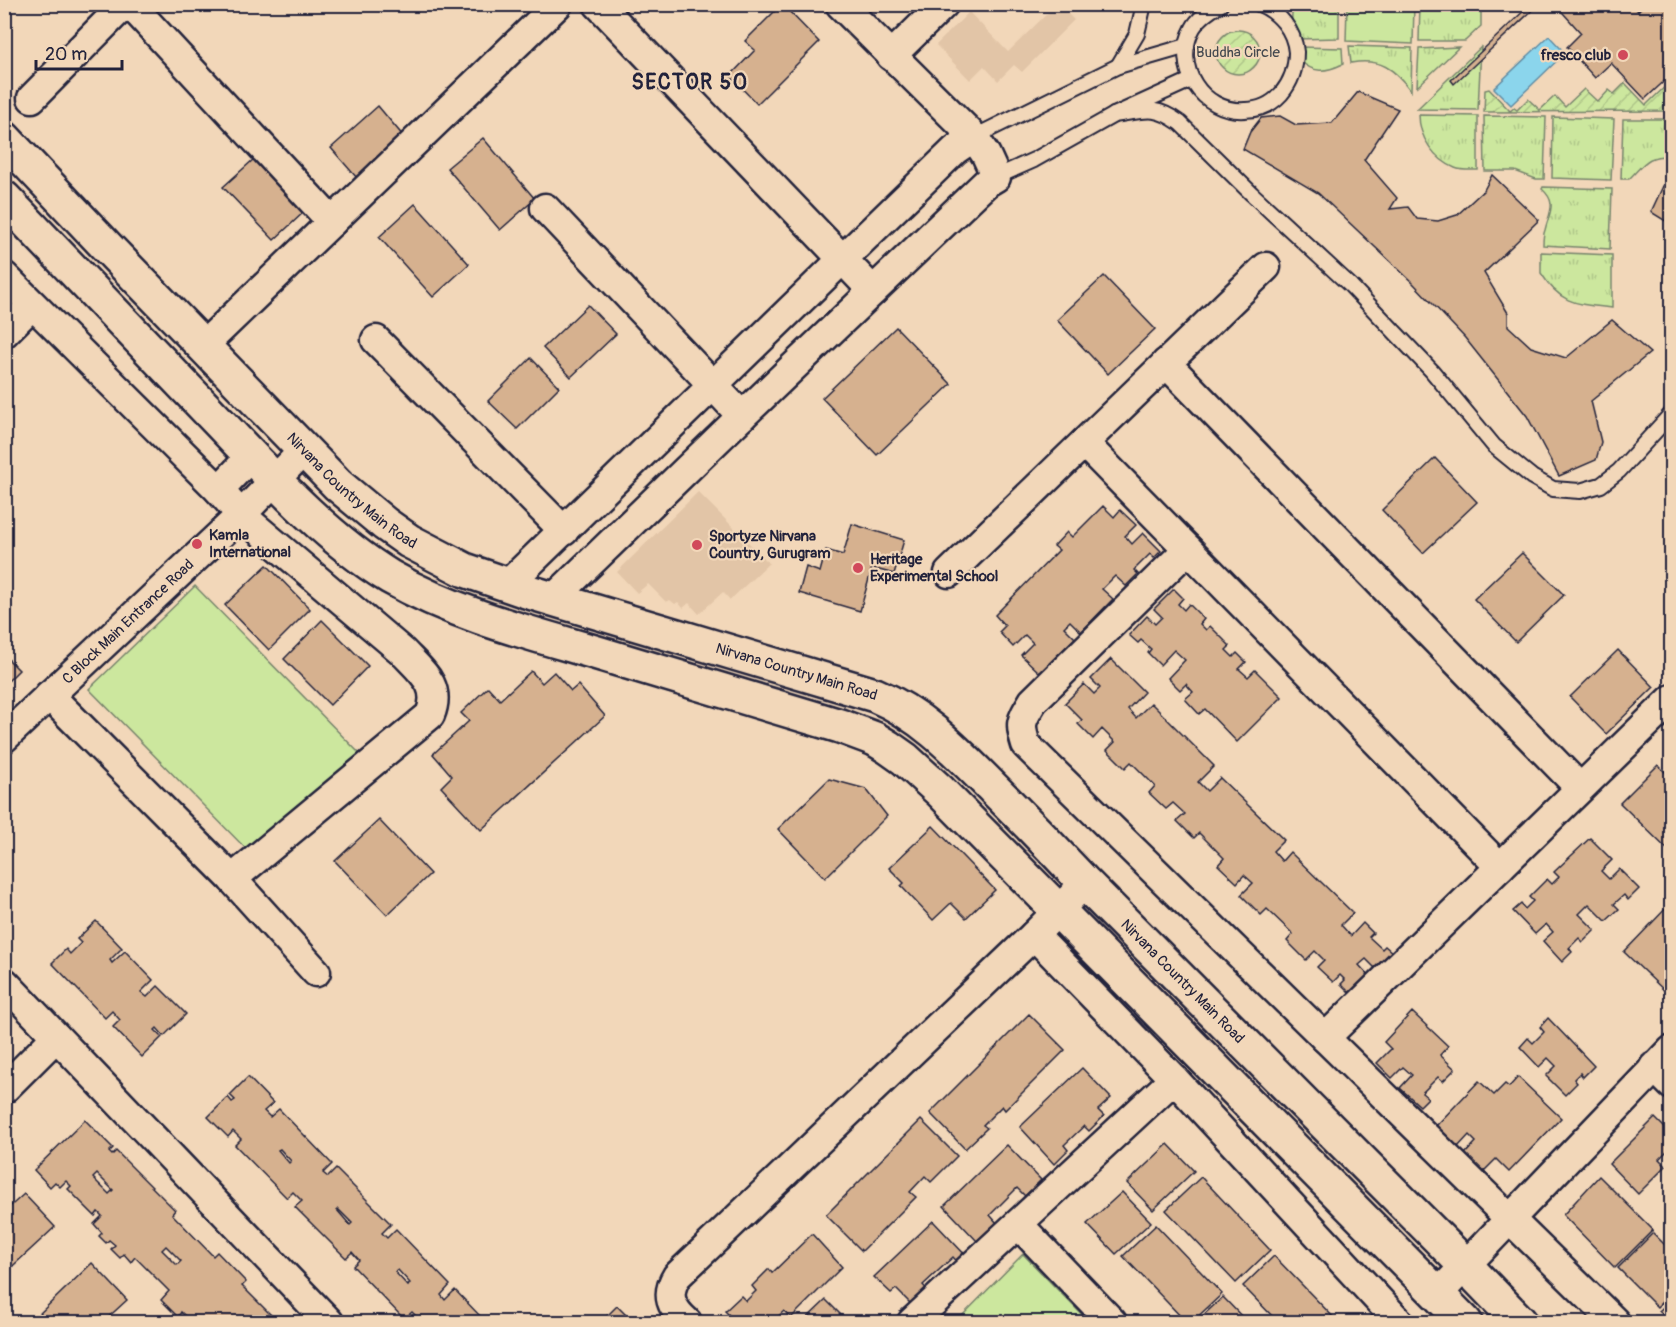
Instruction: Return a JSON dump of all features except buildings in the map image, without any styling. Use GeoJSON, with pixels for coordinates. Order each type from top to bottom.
{"type":"FeatureCollection","features":[{"type":"Feature","properties":{"kind":"street"},"geometry":{"type":"LineString","coordinates":[[32,98],[125,4]]}},
{"type":"Feature","properties":{"kind":"street"},"geometry":{"type":"LineString","coordinates":[[130,4],[332,222]]}},
{"type":"Feature","properties":{"kind":"street"},"geometry":{"type":"LineString","coordinates":[[203,346],[558,4]]}},
{"type":"Feature","properties":{"kind":"street"},"geometry":{"type":"LineString","coordinates":[[598,4],[873,291]]}},
{"type":"Feature","properties":{"kind":"street"},"geometry":{"type":"LineString","coordinates":[[553,599],[986,183],[996,177],[986,155],[974,137],[840,4]]}},
{"type":"Feature","properties":{"kind":"street"},"geometry":{"type":"LineString","coordinates":[[891,56],[944,4]]}},
{"type":"Feature","properties":{"kind":"street"},"geometry":{"type":"LineString","coordinates":[[508,584],[842,258],[955,150],[974,137]]}},
{"type":"Feature","properties":{"kind":"street","name":"Nirvana Country Main Road"},"geometry":{"type":"LineString","coordinates":[[4,138],[304,450],[356,501],[409,541],[465,570],[553,599],[875,695],[910,713],[931,728],[1040,834],[1085,883],[1520,1323]]}},
{"type":"Feature","properties":{"kind":"street"},"geometry":{"type":"LineString","coordinates":[[4,198],[251,456],[309,513],[361,557],[406,585],[450,607],[513,629],[840,726],[875,739],[905,759],[1058,909],[1465,1323]]}},
{"type":"Feature","properties":{"kind":"street"},"geometry":{"type":"LineString","coordinates":[[545,208],[742,416]]}},
{"type":"Feature","properties":{"kind":"street"},"geometry":{"type":"LineString","coordinates":[[949,573],[1266,267]]}},
{"type":"Feature","properties":{"kind":"street"},"geometry":{"type":"LineString","coordinates":[[4,276],[219,490],[241,515],[404,652],[424,673],[435,693],[430,715],[232,879]]}},
{"type":"Feature","properties":{"kind":"street"},"geometry":{"type":"LineString","coordinates":[[4,333],[32,305]]}},
{"type":"Feature","properties":{"kind":"street"},"geometry":{"type":"LineString","coordinates":[[376,340],[564,531]]}},
{"type":"Feature","properties":{"kind":"street"},"geometry":{"type":"LineString","coordinates":[[1166,363],[1580,788]]}},
{"type":"Feature","properties":{"kind":"street"},"geometry":{"type":"LineString","coordinates":[[1084,443],[1500,867]]}},
{"type":"Feature","properties":{"kind":"street","name":"C Block Main Entrance Road"},"geometry":{"type":"LineString","coordinates":[[4,738],[241,515],[304,450]]}},
{"type":"Feature","properties":{"kind":"street"},"geometry":{"type":"LineString","coordinates":[[219,490],[251,456]]}},
{"type":"Feature","properties":{"kind":"street"},"geometry":{"type":"LineString","coordinates":[[1188,549],[1032,701],[1023,716],[1021,728],[1026,745],[1615,1323]]}},
{"type":"Feature","properties":{"kind":"street"},"geometry":{"type":"LineString","coordinates":[[49,695],[232,879],[316,972]]}},
{"type":"Feature","properties":{"kind":"street"},"geometry":{"type":"LineString","coordinates":[[1325,1038],[1671,699]]}},
{"type":"Feature","properties":{"kind":"street"},"geometry":{"type":"LineString","coordinates":[[687,1323],[672,1302],[670,1287],[677,1276],[1034,935],[1085,883]]}},
{"type":"Feature","properties":{"kind":"street"},"geometry":{"type":"LineString","coordinates":[[1034,935],[1174,1079],[1399,1323]]}},
{"type":"Feature","properties":{"kind":"street"},"geometry":{"type":"LineString","coordinates":[[4,982],[329,1323]]}},
{"type":"Feature","properties":{"kind":"street"},"geometry":{"type":"LineString","coordinates":[[4,1089],[56,1036]]}},
{"type":"Feature","properties":{"kind":"street"},"geometry":{"type":"LineString","coordinates":[[1438,1294],[1509,1219],[1666,1067]]}},
{"type":"Feature","properties":{"kind":"street"},"geometry":{"type":"LineString","coordinates":[[912,1323],[1174,1079]]}},
{"type":"Feature","properties":{"kind":"street"},"geometry":{"type":"LineString","coordinates":[[1018,1224],[1112,1323]]}},
{"type":"Feature","properties":{"kind":"lane"},"geometry":{"type":"LineString","coordinates":[[1118,66],[1137,34],[1144,4]]}},
{"type":"Feature","properties":{"kind":"lane"},"geometry":{"type":"LineString","coordinates":[[1221,4],[1207,12],[1193,28],[1186,56],[1191,80],[1197,90],[1213,104],[1233,111],[1255,110],[1275,100],[1289,84],[1296,64],[1295,42],[1285,23],[1269,8],[1259,4]]}},
{"type":"Feature","properties":{"kind":"lane"},"geometry":{"type":"LineString","coordinates":[[974,137],[1118,66],[1187,46]]}},
{"type":"Feature","properties":{"kind":"lane"},"geometry":{"type":"LineString","coordinates":[[996,177],[1034,160],[1114,115],[1191,80]]}},
{"type":"Feature","properties":{"kind":"lane"},"geometry":{"type":"LineString","coordinates":[[1114,115],[1152,110],[1167,114],[1180,123],[1252,194],[1352,286],[1432,371],[1494,446],[1532,477],[1553,489],[1580,491],[1601,484],[1619,471],[1671,413]]}},
{"type":"Feature","properties":{"kind":"shaded area"},"geometry":{"type":"Polygon","coordinates":[[[1057,4],[1074,20],[1022,72],[1014,65],[998,81],[984,66],[970,80],[936,45],[969,12],[1008,52],[1057,4]]]}},
{"type":"Feature","properties":{"kind":"shaded area","name":"Sportyze Nirvana Country, Gurugram"},"geometry":{"type":"Polygon","coordinates":[[[698,492],[769,563],[730,600],[723,592],[699,614],[689,603],[683,608],[678,602],[675,604],[670,600],[666,602],[648,584],[637,593],[617,572],[698,492]]]}},
{"type":"Feature","properties":{"kind":"green space"},"geometry":{"type":"Polygon","coordinates":[[[1293,5],[1338,5],[1339,38],[1297,39],[1292,22],[1293,5]]]}},
{"type":"Feature","properties":{"kind":"green space"},"geometry":{"type":"Polygon","coordinates":[[[1347,5],[1414,5],[1413,44],[1346,41],[1347,5]]]}},
{"type":"Feature","properties":{"kind":"green space"},"geometry":{"type":"Polygon","coordinates":[[[1420,5],[1481,5],[1481,26],[1465,41],[1419,41],[1420,5]]]}},
{"type":"Feature","properties":{"kind":"green space","name":"Buddha Circle"},"geometry":{"type":"Polygon","coordinates":[[[1238,30],[1254,36],[1260,52],[1254,68],[1238,74],[1222,68],[1216,52],[1222,36],[1238,30]]]}},
{"type":"Feature","properties":{"kind":"green space"},"geometry":{"type":"Polygon","coordinates":[[[1349,46],[1412,48],[1411,91],[1399,76],[1386,66],[1370,62],[1351,63],[1349,46]]]}},
{"type":"Feature","properties":{"kind":"green space"},"geometry":{"type":"Polygon","coordinates":[[[1299,47],[1342,48],[1343,64],[1331,69],[1315,70],[1300,60],[1299,47]]]}},
{"type":"Feature","properties":{"kind":"green space"},"geometry":{"type":"Polygon","coordinates":[[[1459,47],[1417,87],[1419,49],[1459,47]]]}},
{"type":"Feature","properties":{"kind":"green space"},"geometry":{"type":"Polygon","coordinates":[[[1481,47],[1478,110],[1417,109],[1481,47]]]}},
{"type":"Feature","properties":{"kind":"green space"},"geometry":{"type":"Polygon","coordinates":[[[1671,81],[1671,111],[1484,112],[1485,90],[1489,89],[1510,111],[1514,108],[1517,110],[1528,99],[1540,110],[1555,96],[1565,107],[1584,89],[1598,102],[1609,90],[1614,94],[1625,83],[1646,105],[1671,81]]]}},
{"type":"Feature","properties":{"kind":"green space"},"geometry":{"type":"Polygon","coordinates":[[[1419,115],[1478,116],[1478,170],[1458,169],[1447,164],[1434,153],[1425,139],[1419,115]]]}},
{"type":"Feature","properties":{"kind":"green space"},"geometry":{"type":"Polygon","coordinates":[[[1484,116],[1546,117],[1544,179],[1536,179],[1515,171],[1485,171],[1484,116]]]}},
{"type":"Feature","properties":{"kind":"green space"},"geometry":{"type":"Polygon","coordinates":[[[1553,117],[1614,119],[1611,180],[1552,178],[1553,117]]]}},
{"type":"Feature","properties":{"kind":"green space"},"geometry":{"type":"Polygon","coordinates":[[[1623,119],[1671,119],[1671,156],[1651,159],[1629,179],[1621,179],[1623,119]]]}},
{"type":"Feature","properties":{"kind":"green space"},"geometry":{"type":"Polygon","coordinates":[[[1543,187],[1612,189],[1610,249],[1543,245],[1551,204],[1543,187]]]}},
{"type":"Feature","properties":{"kind":"green space"},"geometry":{"type":"Polygon","coordinates":[[[1541,252],[1612,255],[1612,308],[1579,304],[1563,297],[1548,284],[1541,273],[1541,252]]]}},
{"type":"Feature","properties":{"kind":"green space"},"geometry":{"type":"Polygon","coordinates":[[[195,586],[361,755],[253,856],[89,689],[195,586]]]}},
{"type":"Feature","properties":{"kind":"green space"},"geometry":{"type":"Polygon","coordinates":[[[1023,1254],[1089,1322],[956,1322],[1023,1254]]]}},
{"type":"Feature","properties":{"kind":"water"},"geometry":{"type":"Polygon","coordinates":[[[1549,36],[1565,53],[1511,105],[1494,88],[1549,36]]]}},
{"type":"Feature","properties":{"kind":"place","name":"fresco club"},"geometry":{"type":"Point","coordinates":[1623,55]}},
{"type":"Feature","properties":{"kind":"place","name":"Kamla International"},"geometry":{"type":"Point","coordinates":[197,544]}},
{"type":"Feature","properties":{"kind":"place","name":"Sportyze Nirvana Country, Gurugram"},"geometry":{"type":"Point","coordinates":[697,545]}},
{"type":"Feature","properties":{"kind":"place","name":"Heritage Experimental School"},"geometry":{"type":"Point","coordinates":[858,568]}},
{"type":"Feature","properties":{"kind":"district","name":"SECTOR 50"},"geometry":{"type":"Point","coordinates":[690,82]}}]}
